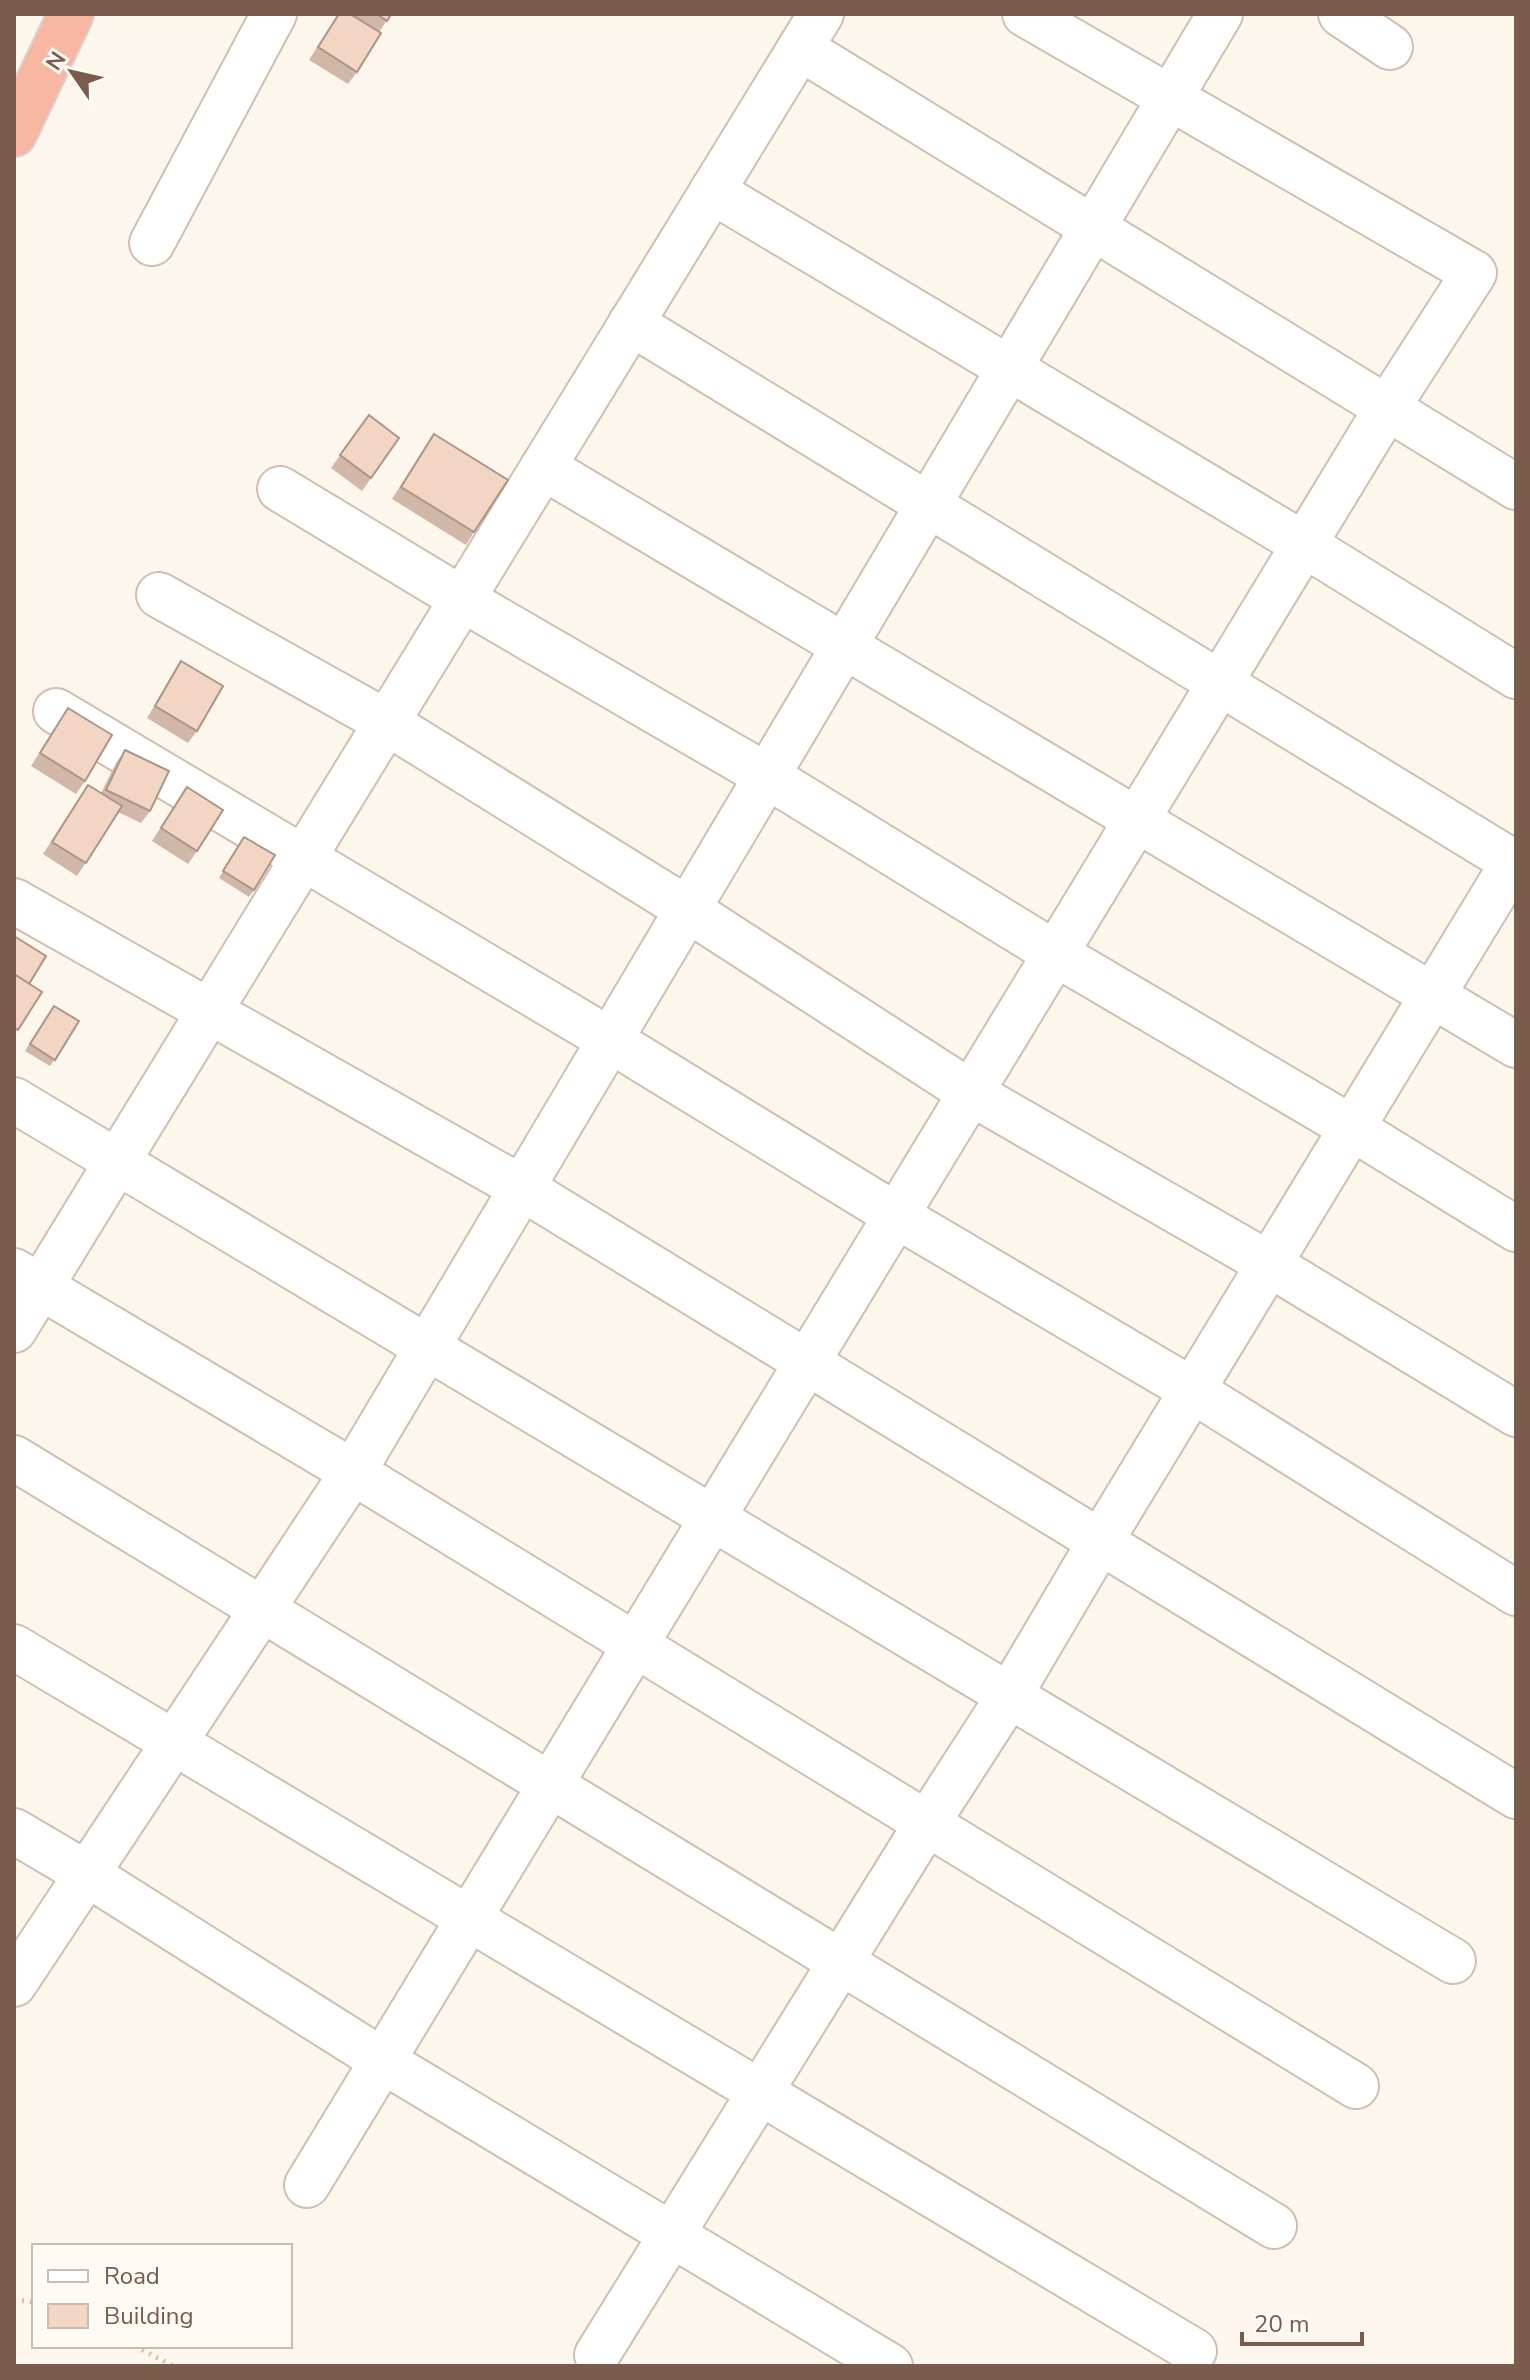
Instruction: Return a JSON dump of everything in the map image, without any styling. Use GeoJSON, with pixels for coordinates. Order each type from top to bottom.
{"type":"FeatureCollection","features":[{"type":"Feature","properties":{"kind":"highway"},"geometry":{"type":"LineString","coordinates":[[14,134],[71,14]]}},
{"type":"Feature","properties":{"kind":"street"},"geometry":{"type":"LineString","coordinates":[[152,243],[274,14]]}},
{"type":"Feature","properties":{"kind":"street"},"geometry":{"type":"LineString","coordinates":[[307,2185],[1387,408],[1474,273],[1025,14]]}},
{"type":"Feature","properties":{"kind":"street"},"geometry":{"type":"LineString","coordinates":[[14,1984],[353,1472],[1220,14]]}},
{"type":"Feature","properties":{"kind":"street"},"geometry":{"type":"LineString","coordinates":[[1341,14],[1390,47]]}},
{"type":"Feature","properties":{"kind":"street"},"geometry":{"type":"LineString","coordinates":[[14,1330],[27,1279],[117,1162],[810,31],[1093,227],[1516,487]]}},
{"type":"Feature","properties":{"kind":"street"},"geometry":{"type":"LineString","coordinates":[[712,191],[1305,545],[1516,676]]}},
{"type":"Feature","properties":{"kind":"street"},"geometry":{"type":"LineString","coordinates":[[597,2355],[759,2091],[1009,1696],[1515,861],[631,323]]}},
{"type":"Feature","properties":{"kind":"street"},"geometry":{"type":"LineString","coordinates":[[543,467],[1516,1045]]}},
{"type":"Feature","properties":{"kind":"street"},"geometry":{"type":"LineString","coordinates":[[280,489],[767,776],[1056,954],[1352,1128],[1516,1229]]}},
{"type":"Feature","properties":{"kind":"street"},"geometry":{"type":"LineString","coordinates":[[159,595],[386,722],[687,909],[971,1093],[1269,1264],[1516,1414]]}},
{"type":"Feature","properties":{"kind":"street"},"geometry":{"type":"LineString","coordinates":[[56,711],[1192,1390],[1516,1593]]}},
{"type":"Feature","properties":{"kind":"street"},"geometry":{"type":"LineString","coordinates":[[14,901],[522,1188],[1516,1796]]}},
{"type":"Feature","properties":{"kind":"street"},"geometry":{"type":"LineString","coordinates":[[14,1100],[1453,1961]]}},
{"type":"Feature","properties":{"kind":"street"},"geometry":{"type":"LineString","coordinates":[[27,1279],[353,1472],[1356,2086]]}},
{"type":"Feature","properties":{"kind":"street"},"geometry":{"type":"LineString","coordinates":[[14,1458],[1274,2226]]}},
{"type":"Feature","properties":{"kind":"street"},"geometry":{"type":"LineString","coordinates":[[14,1647],[1194,2351]]}},
{"type":"Feature","properties":{"kind":"street"},"geometry":{"type":"LineString","coordinates":[[14,1831],[383,2061],[890,2366]]}},
{"type":"Feature","properties":{"kind":"path"},"geometry":{"type":"LineString","coordinates":[[139,2348],[173,2366]]}},
{"type":"Feature","properties":{"kind":"building"},"geometry":{"type":"Polygon","coordinates":[[[339,14],[350,14],[381,33],[357,72],[318,47],[339,14]]]}},
{"type":"Feature","properties":{"kind":"building"},"geometry":{"type":"Polygon","coordinates":[[[377,14],[391,14],[387,21],[377,14]]]}},
{"type":"Feature","properties":{"kind":"building"},"geometry":{"type":"Polygon","coordinates":[[[369,415],[399,438],[371,478],[340,455],[369,415]]]}},
{"type":"Feature","properties":{"kind":"building"},"geometry":{"type":"Polygon","coordinates":[[[434,434],[508,480],[474,532],[401,487],[434,434]]]}},
{"type":"Feature","properties":{"kind":"building"},"geometry":{"type":"Polygon","coordinates":[[[181,661],[223,686],[197,731],[155,706],[181,661]]]}},
{"type":"Feature","properties":{"kind":"building"},"geometry":{"type":"Polygon","coordinates":[[[68,708],[112,735],[85,781],[40,753],[68,708]]]}},
{"type":"Feature","properties":{"kind":"building"},"geometry":{"type":"Polygon","coordinates":[[[125,750],[169,771],[150,811],[106,790],[125,750]]]}},
{"type":"Feature","properties":{"kind":"building"},"geometry":{"type":"Polygon","coordinates":[[[88,785],[122,806],[86,863],[52,842],[88,785]]]}},
{"type":"Feature","properties":{"kind":"building"},"geometry":{"type":"Polygon","coordinates":[[[187,787],[223,810],[197,851],[161,828],[187,787]]]}},
{"type":"Feature","properties":{"kind":"building"},"geometry":{"type":"Polygon","coordinates":[[[244,837],[275,855],[254,890],[223,871],[244,837]]]}},
{"type":"Feature","properties":{"kind":"building"},"geometry":{"type":"Polygon","coordinates":[[[14,936],[46,956],[29,984],[14,974],[14,936]]]}},
{"type":"Feature","properties":{"kind":"building"},"geometry":{"type":"Polygon","coordinates":[[[14,974],[42,992],[18,1030],[14,1028],[14,974]]]}},
{"type":"Feature","properties":{"kind":"building"},"geometry":{"type":"Polygon","coordinates":[[[54,1006],[79,1021],[55,1060],[30,1044],[54,1006]]]}}]}
